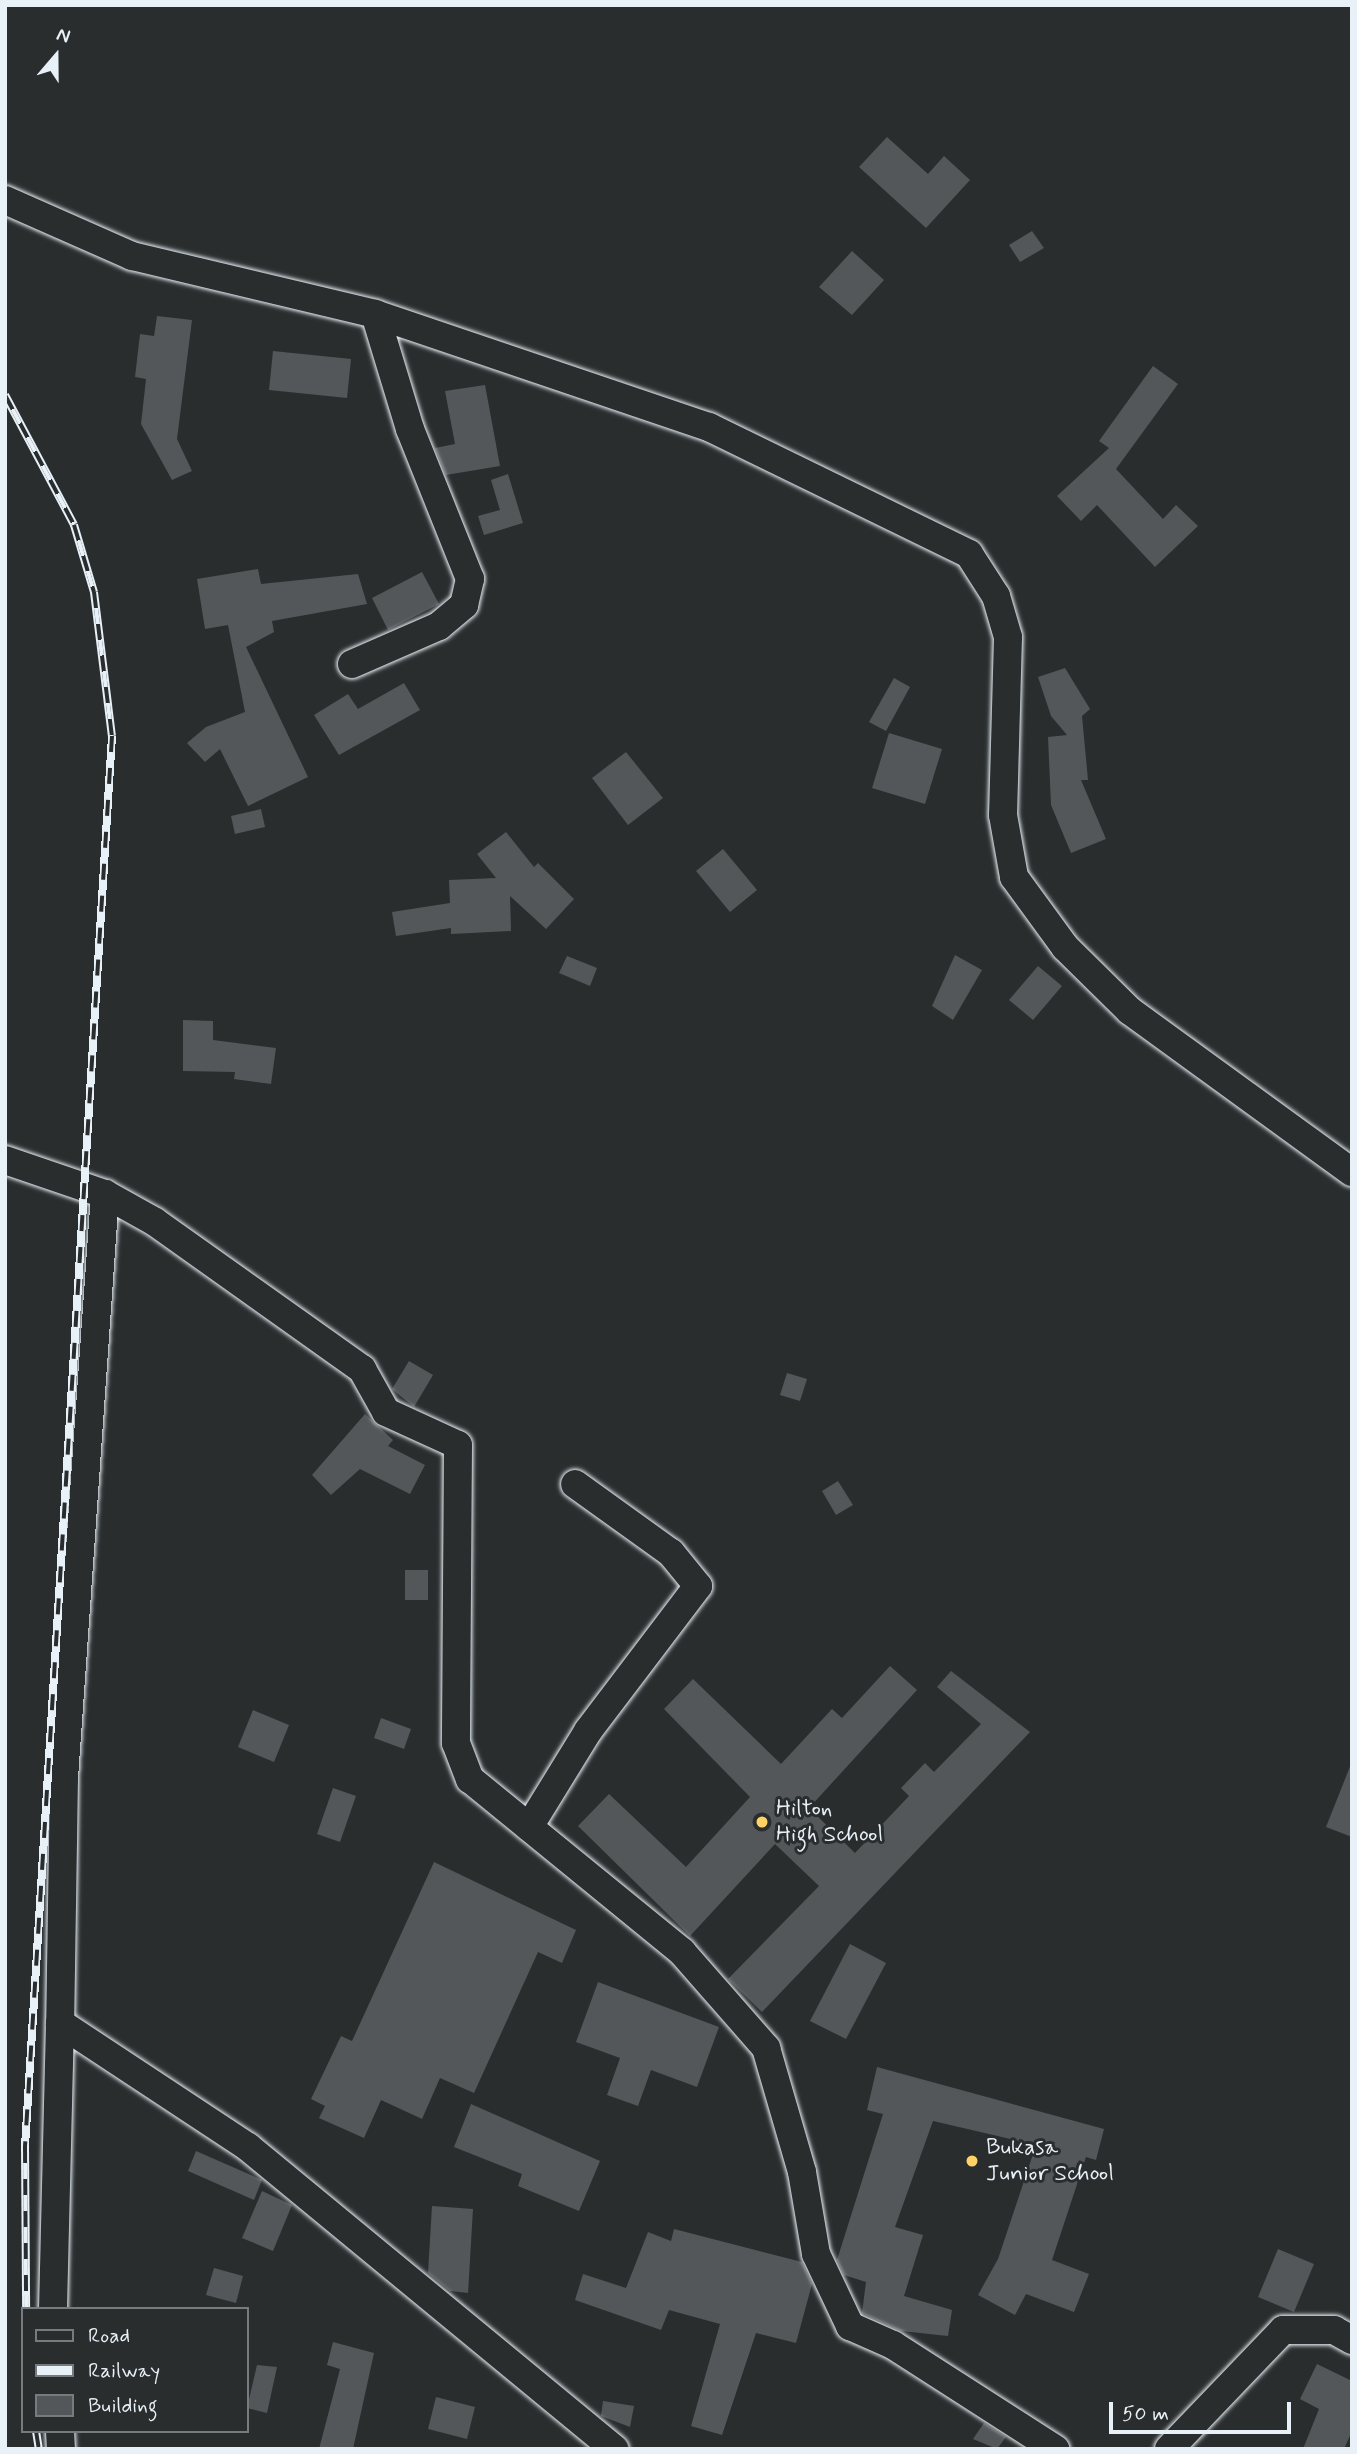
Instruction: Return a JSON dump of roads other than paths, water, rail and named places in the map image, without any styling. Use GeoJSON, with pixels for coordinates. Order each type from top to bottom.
{"type":"FeatureCollection","features":[{"type":"Feature","properties":{"kind":"street"},"geometry":{"type":"LineString","coordinates":[[5,200],[132,256],[375,313],[709,427],[969,554],[996,596],[1008,637],[1003,815],[1014,877],[1065,947],[1130,1012],[1352,1172]]}},
{"type":"Feature","properties":{"kind":"street"},"geometry":{"type":"LineString","coordinates":[[352,664],[439,626],[464,605],[470,579],[410,429],[375,313]]}},
{"type":"Feature","properties":{"kind":"street"},"geometry":{"type":"LineString","coordinates":[[5,1160],[105,1194],[362,1369],[386,1412],[457,1446],[456,1743],[470,1779],[682,1952],[766,2048],[802,2172],[816,2254],[850,2326],[892,2345],[1055,2449]]}},
{"type":"Feature","properties":{"kind":"street"},"geometry":{"type":"LineString","coordinates":[[53,2307],[64,1778],[105,1194]]}},
{"type":"Feature","properties":{"kind":"street"},"geometry":{"type":"LineString","coordinates":[[529,1827],[588,1731],[698,1586],[671,1553],[575,1484]]}},
{"type":"Feature","properties":{"kind":"street"},"geometry":{"type":"LineString","coordinates":[[60,2023],[248,2147],[615,2449]]}},
{"type":"Feature","properties":{"kind":"street"},"geometry":{"type":"LineString","coordinates":[[1169,2449],[1283,2330],[1334,2330],[1352,2340]]}},
{"type":"Feature","properties":{"kind":"railway"},"geometry":{"type":"LineString","coordinates":[[5,395],[74,525],[94,592],[112,736],[25,2147],[26,2307]]}},
{"type":"Feature","properties":{"kind":"railway"},"geometry":{"type":"LineString","coordinates":[[36,2433],[39,2449]]}},
{"type":"Feature","properties":{"kind":"place","name":"Hilton High School"},"geometry":{"type":"Point","coordinates":[762,1822]}},
{"type":"Feature","properties":{"kind":"place","name":"Bukasa Junior School"},"geometry":{"type":"Point","coordinates":[972,2161]}}]}
